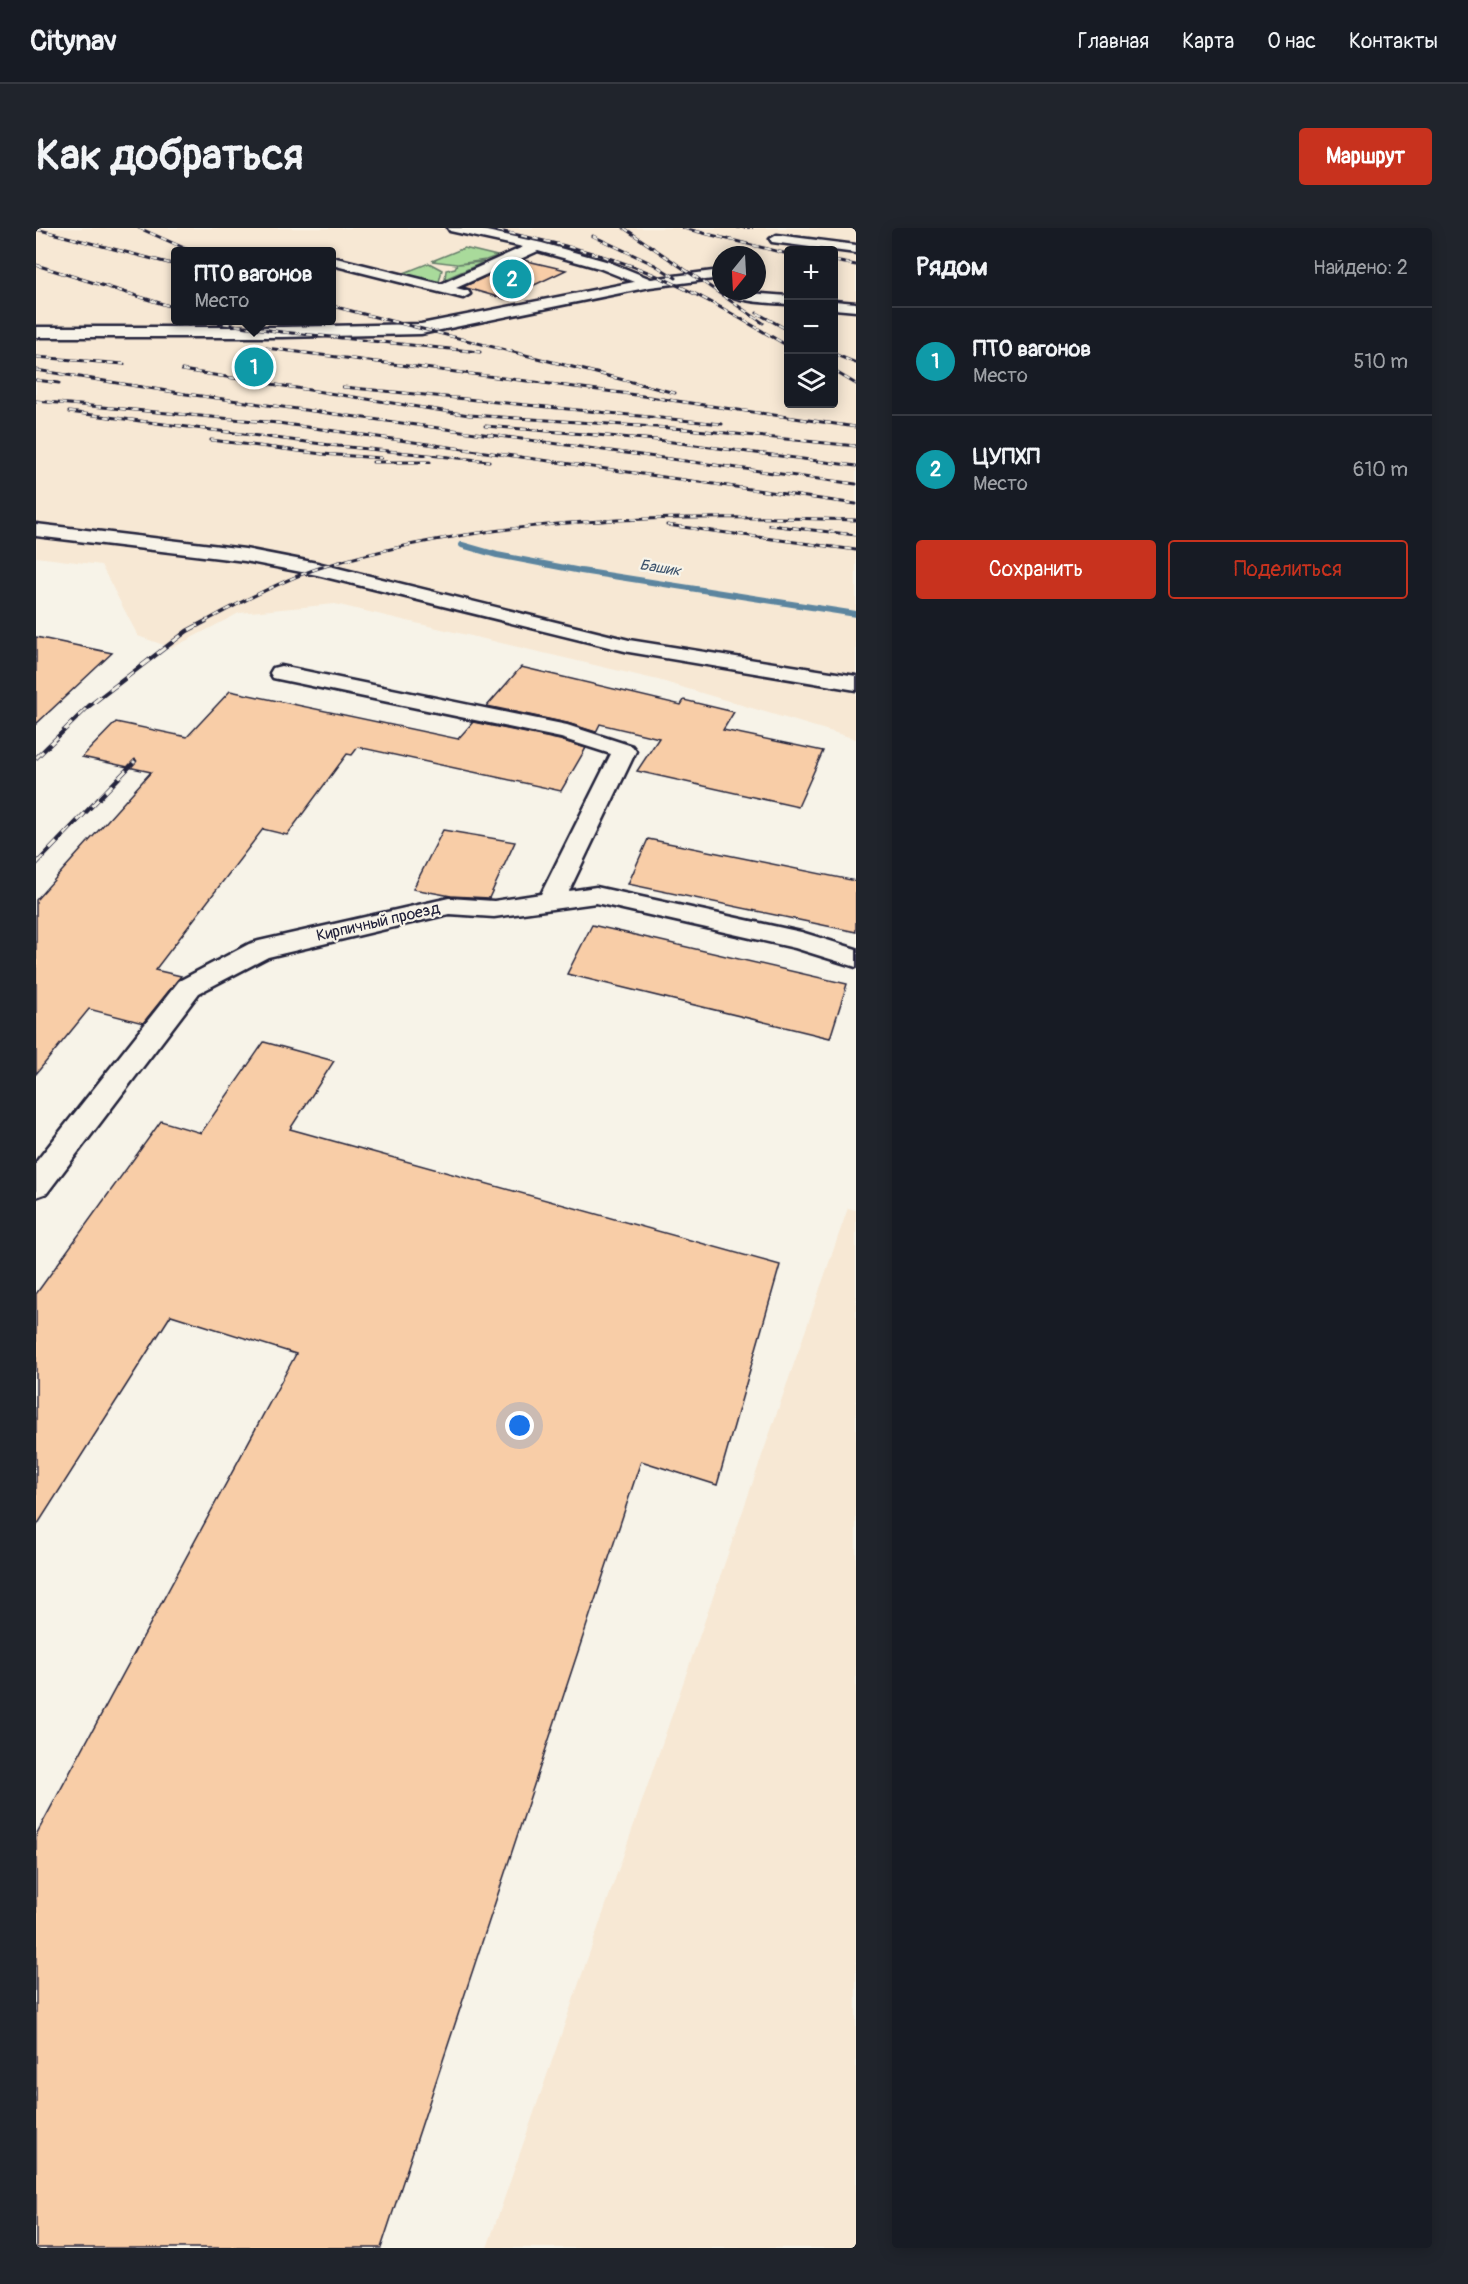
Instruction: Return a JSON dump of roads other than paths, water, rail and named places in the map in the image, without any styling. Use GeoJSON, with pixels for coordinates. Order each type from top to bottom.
{"type":"FeatureCollection","features":[{"type":"Feature","properties":{"kind":"street"},"geometry":{"type":"LineString","coordinates":[[455,228],[536,246],[604,265],[650,283]]}},
{"type":"Feature","properties":{"kind":"street"},"geometry":{"type":"LineString","coordinates":[[766,250],[788,228]]}},
{"type":"Feature","properties":{"kind":"street"},"geometry":{"type":"LineString","coordinates":[[777,239],[856,249]]}},
{"type":"Feature","properties":{"kind":"street"},"geometry":{"type":"LineString","coordinates":[[442,289],[536,246]]}},
{"type":"Feature","properties":{"kind":"street"},"geometry":{"type":"LineString","coordinates":[[336,262],[526,310]]}},
{"type":"Feature","properties":{"kind":"street"},"geometry":{"type":"LineString","coordinates":[[36,332],[396,331],[421,329],[526,310],[650,283],[712,275]]}},
{"type":"Feature","properties":{"kind":"street"},"geometry":{"type":"LineString","coordinates":[[688,278],[712,286]]}},
{"type":"Feature","properties":{"kind":"street"},"geometry":{"type":"LineString","coordinates":[[766,296],[784,299]]}},
{"type":"Feature","properties":{"kind":"street"},"geometry":{"type":"LineString","coordinates":[[838,305],[856,307]]}},
{"type":"Feature","properties":{"kind":"street"},"geometry":{"type":"LineString","coordinates":[[36,530],[245,555],[317,568],[629,646],[856,683]]}},
{"type":"Feature","properties":{"kind":"street"},"geometry":{"type":"LineString","coordinates":[[281,673],[567,732],[624,751],[551,901]]}},
{"type":"Feature","properties":{"kind":"street","name":"Кирпичный проезд"},"geometry":{"type":"LineString","coordinates":[[36,1185],[189,987],[259,950],[449,906],[494,909],[596,895],[801,941],[856,958]]}},
{"type":"Feature","properties":{"kind":"waterway","name":"Башик"},"geometry":{"type":"LineString","coordinates":[[462,545],[497,555],[581,571],[856,614]]}},
{"type":"Feature","properties":{"kind":"railway"},"geometry":{"type":"LineString","coordinates":[[139,228],[182,247]]}},
{"type":"Feature","properties":{"kind":"railway"},"geometry":{"type":"LineString","coordinates":[[486,228],[589,252],[630,265],[703,298],[784,344]]}},
{"type":"Feature","properties":{"kind":"railway"},"geometry":{"type":"LineString","coordinates":[[624,228],[763,323]]}},
{"type":"Feature","properties":{"kind":"railway"},"geometry":{"type":"LineString","coordinates":[[683,228],[784,253]]}},
{"type":"Feature","properties":{"kind":"railway"},"geometry":{"type":"LineString","coordinates":[[36,229],[171,264]]}},
{"type":"Feature","properties":{"kind":"railway"},"geometry":{"type":"LineString","coordinates":[[593,236],[655,265],[676,278]]}},
{"type":"Feature","properties":{"kind":"railway"},"geometry":{"type":"LineString","coordinates":[[838,262],[856,265]]}},
{"type":"Feature","properties":{"kind":"railway"},"geometry":{"type":"LineString","coordinates":[[36,265],[171,306]]}},
{"type":"Feature","properties":{"kind":"railway"},"geometry":{"type":"LineString","coordinates":[[336,307],[675,393]]}},
{"type":"Feature","properties":{"kind":"railway"},"geometry":{"type":"LineString","coordinates":[[757,313],[784,328]]}},
{"type":"Feature","properties":{"kind":"railway"},"geometry":{"type":"LineString","coordinates":[[234,325],[480,352]]}},
{"type":"Feature","properties":{"kind":"railway"},"geometry":{"type":"LineString","coordinates":[[266,348],[622,393],[856,427]]}},
{"type":"Feature","properties":{"kind":"railway"},"geometry":{"type":"LineString","coordinates":[[838,356],[856,363]]}},
{"type":"Feature","properties":{"kind":"railway"},"geometry":{"type":"LineString","coordinates":[[36,357],[124,364]]}},
{"type":"Feature","properties":{"kind":"railway"},"geometry":{"type":"LineString","coordinates":[[36,370],[186,394],[856,484]]}},
{"type":"Feature","properties":{"kind":"railway"},"geometry":{"type":"LineString","coordinates":[[182,370],[469,415],[686,429],[856,446]]}},
{"type":"Feature","properties":{"kind":"railway"},"geometry":{"type":"LineString","coordinates":[[838,373],[856,384]]}},
{"type":"Feature","properties":{"kind":"railway"},"geometry":{"type":"LineString","coordinates":[[36,380],[59,383]]}},
{"type":"Feature","properties":{"kind":"railway"},"geometry":{"type":"LineString","coordinates":[[343,387],[722,424]]}},
{"type":"Feature","properties":{"kind":"railway"},"geometry":{"type":"LineString","coordinates":[[36,401],[278,423],[856,504]]}},
{"type":"Feature","properties":{"kind":"railway"},"geometry":{"type":"LineString","coordinates":[[69,412],[338,446],[489,461]]}},
{"type":"Feature","properties":{"kind":"railway"},"geometry":{"type":"LineString","coordinates":[[485,426],[657,440],[856,466]]}},
{"type":"Feature","properties":{"kind":"railway"},"geometry":{"type":"LineString","coordinates":[[211,440],[322,454],[381,458]]}},
{"type":"Feature","properties":{"kind":"railway"},"geometry":{"type":"LineString","coordinates":[[373,462],[430,462]]}},
{"type":"Feature","properties":{"kind":"railway"},"geometry":{"type":"LineString","coordinates":[[204,622],[245,600],[319,568],[384,550],[451,537],[585,522],[653,519],[856,520]]}},
{"type":"Feature","properties":{"kind":"railway"},"geometry":{"type":"LineString","coordinates":[[667,525],[856,550]]}},
{"type":"Feature","properties":{"kind":"railway"},"geometry":{"type":"LineString","coordinates":[[769,525],[856,535]]}},
{"type":"Feature","properties":{"kind":"railway"},"geometry":{"type":"LineString","coordinates":[[36,758],[89,706],[187,631],[206,621]]}},
{"type":"Feature","properties":{"kind":"railway"},"geometry":{"type":"LineString","coordinates":[[36,864],[135,761]]}},
{"type":"Feature","properties":{"kind":"place","name":"ЦУПХП"},"geometry":{"type":"Point","coordinates":[512,279]}},
{"type":"Feature","properties":{"kind":"place","name":"ПТО вагонов"},"geometry":{"type":"Point","coordinates":[254,367]}}]}
